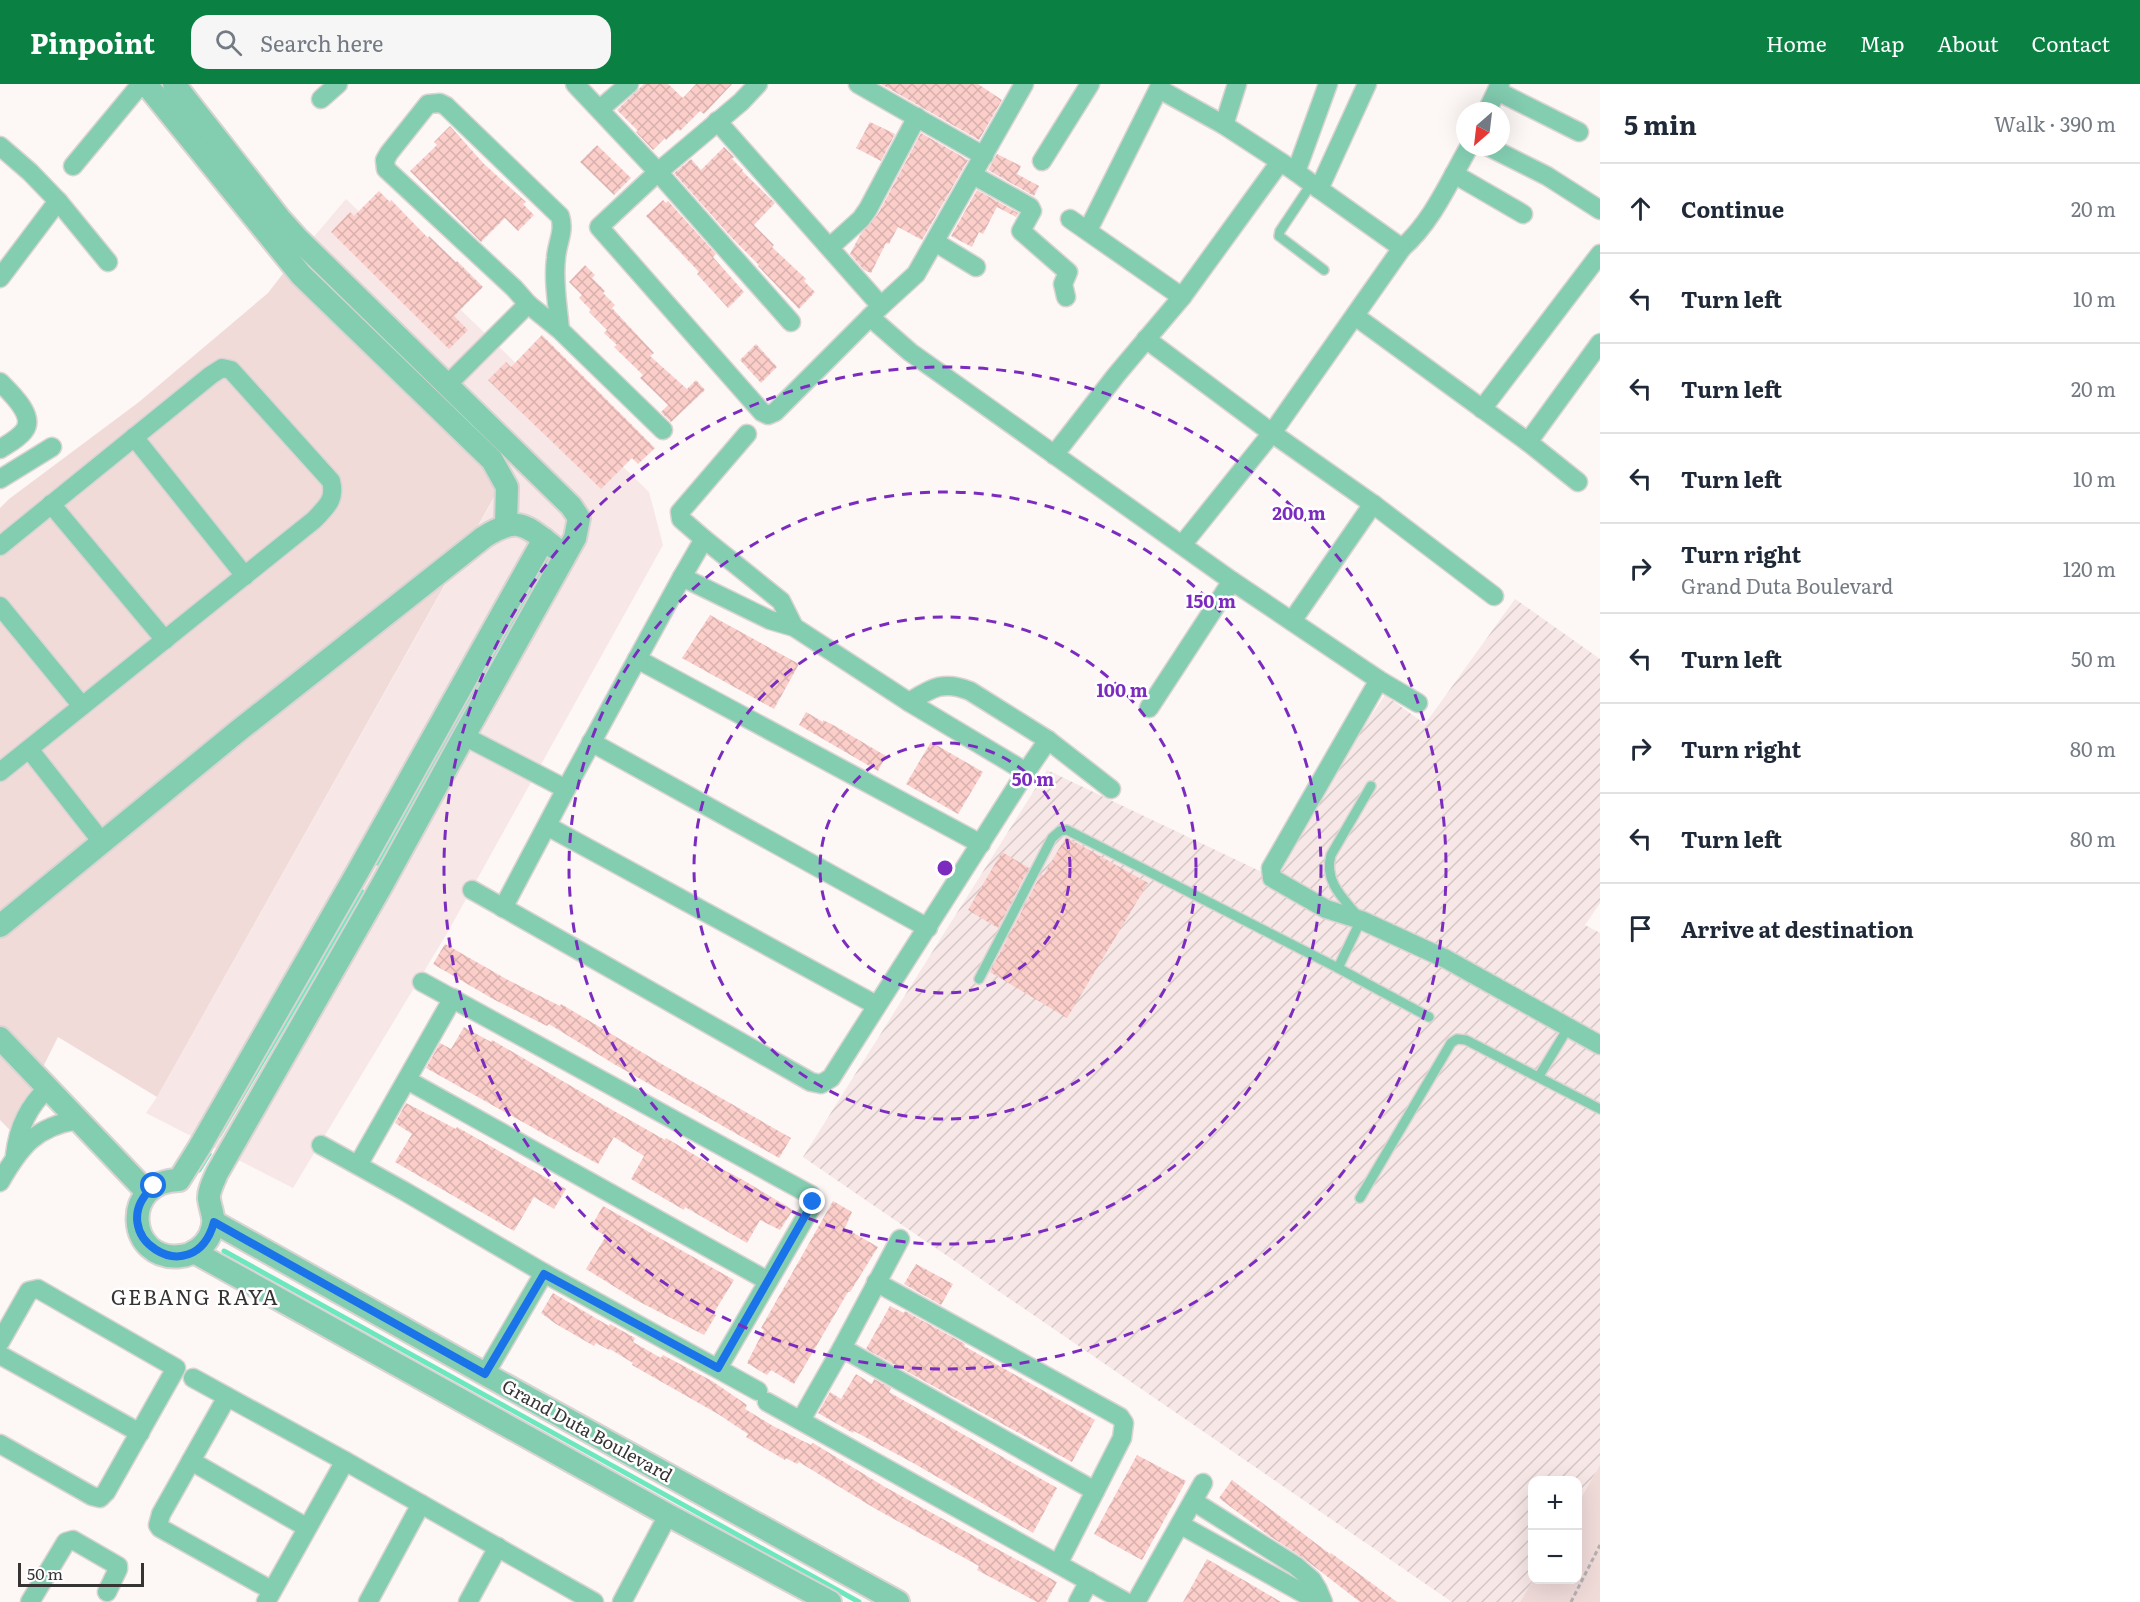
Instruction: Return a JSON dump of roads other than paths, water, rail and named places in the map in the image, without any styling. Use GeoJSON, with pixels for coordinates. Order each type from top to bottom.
{"type":"FeatureCollection","features":[{"type":"Feature","properties":{"kind":"street"},"geometry":{"type":"LineString","coordinates":[[72,165],[141,84]]}},
{"type":"Feature","properties":{"kind":"street"},"geometry":{"type":"LineString","coordinates":[[146,84],[289,245],[447,385],[571,506],[579,518],[575,538],[464,736],[370,879],[178,1180],[162,1182],[147,1192],[141,1200],[137,1221],[139,1232],[145,1242],[162,1255],[184,1256],[195,1252],[211,1234],[214,1222],[208,1199],[217,1173],[370,879],[544,539]]}},
{"type":"Feature","properties":{"kind":"street"},"geometry":{"type":"LineString","coordinates":[[174,84],[280,219],[301,275],[492,460],[507,487],[506,524]]}},
{"type":"Feature","properties":{"kind":"street"},"geometry":{"type":"LineString","coordinates":[[321,99],[338,84]]}},
{"type":"Feature","properties":{"kind":"street"},"geometry":{"type":"LineString","coordinates":[[574,84],[658,172],[791,322]]}},
{"type":"Feature","properties":{"kind":"street"},"geometry":{"type":"LineString","coordinates":[[600,110],[629,84]]}},
{"type":"Feature","properties":{"kind":"street"},"geometry":{"type":"LineString","coordinates":[[758,84],[599,227],[762,412],[768,415],[775,412],[876,311],[911,280],[984,156],[1018,86]]}},
{"type":"Feature","properties":{"kind":"street"},"geometry":{"type":"LineString","coordinates":[[858,84],[984,156]]}},
{"type":"Feature","properties":{"kind":"street"},"geometry":{"type":"LineString","coordinates":[[1042,161],[1090,84]]}},
{"type":"Feature","properties":{"kind":"street"},"geometry":{"type":"LineString","coordinates":[[1224,124],[1237,84]]}},
{"type":"Feature","properties":{"kind":"street"},"geometry":{"type":"LineString","coordinates":[[1296,172],[1328,84]]}},
{"type":"Feature","properties":{"kind":"street"},"geometry":{"type":"LineString","coordinates":[[1316,186],[1367,84]]}},
{"type":"Feature","properties":{"kind":"street"},"geometry":{"type":"LineString","coordinates":[[1088,230],[1160,87],[1224,124],[1402,248]]}},
{"type":"Feature","properties":{"kind":"street"},"geometry":{"type":"LineString","coordinates":[[1492,102],[1499,87],[1579,132]]}},
{"type":"Feature","properties":{"kind":"street"},"geometry":{"type":"LineString","coordinates":[[560,330],[556,288],[556,257],[563,225],[560,216],[446,106],[428,104],[389,153],[385,160],[386,169],[514,288],[528,304],[560,330],[663,430]]}},
{"type":"Feature","properties":{"kind":"street"},"geometry":{"type":"LineString","coordinates":[[830,248],[861,219],[868,209],[917,117]]}},
{"type":"Feature","properties":{"kind":"street"},"geometry":{"type":"LineString","coordinates":[[717,122],[830,248],[876,311],[910,352],[1232,581],[1379,680],[1418,703]]}},
{"type":"Feature","properties":{"kind":"street"},"geometry":{"type":"LineString","coordinates":[[0,146],[58,201],[108,262]]}},
{"type":"Feature","properties":{"kind":"street"},"geometry":{"type":"LineString","coordinates":[[1182,545],[1272,434],[1402,248],[1430,216],[1463,156]]}},
{"type":"Feature","properties":{"kind":"street"},"geometry":{"type":"LineString","coordinates":[[1506,156],[1547,176],[1600,210]]}},
{"type":"Feature","properties":{"kind":"street"},"geometry":{"type":"LineString","coordinates":[[1054,455],[1182,297],[1280,162]]}},
{"type":"Feature","properties":{"kind":"street"},"geometry":{"type":"LineString","coordinates":[[1454,174],[1523,214]]}},
{"type":"Feature","properties":{"kind":"street"},"geometry":{"type":"LineString","coordinates":[[973,175],[1030,207],[1032,211],[1021,231],[1068,272],[1063,285],[1065,297]]}},
{"type":"Feature","properties":{"kind":"street"},"geometry":{"type":"LineString","coordinates":[[0,278],[58,201]]}},
{"type":"Feature","properties":{"kind":"street"},"geometry":{"type":"LineString","coordinates":[[1070,219],[1182,297]]}},
{"type":"Feature","properties":{"kind":"street"},"geometry":{"type":"LineString","coordinates":[[935,242],[976,267]]}},
{"type":"Feature","properties":{"kind":"street"},"geometry":{"type":"LineString","coordinates":[[1482,409],[1600,254]]}},
{"type":"Feature","properties":{"kind":"street"},"geometry":{"type":"LineString","coordinates":[[447,385],[528,304]]}},
{"type":"Feature","properties":{"kind":"street"},"geometry":{"type":"LineString","coordinates":[[1354,316],[1528,442],[1578,482]]}},
{"type":"Feature","properties":{"kind":"street"},"geometry":{"type":"LineString","coordinates":[[1146,339],[1272,434],[1373,504],[1494,596]]}},
{"type":"Feature","properties":{"kind":"street"},"geometry":{"type":"LineString","coordinates":[[1528,442],[1600,343]]}},
{"type":"Feature","properties":{"kind":"street"},"geometry":{"type":"LineString","coordinates":[[0,546],[222,368],[231,370],[331,481],[334,491],[328,505],[314,520],[0,770]]}},
{"type":"Feature","properties":{"kind":"street"},"geometry":{"type":"LineString","coordinates":[[0,382],[24,410],[28,421],[26,430],[0,449]]}},
{"type":"Feature","properties":{"kind":"street"},"geometry":{"type":"LineString","coordinates":[[747,434],[680,512],[681,519],[781,601],[794,627]]}},
{"type":"Feature","properties":{"kind":"street"},"geometry":{"type":"LineString","coordinates":[[134,437],[245,576]]}},
{"type":"Feature","properties":{"kind":"street"},"geometry":{"type":"LineString","coordinates":[[0,479],[52,447]]}},
{"type":"Feature","properties":{"kind":"street"},"geometry":{"type":"LineString","coordinates":[[51,504],[165,640]]}},
{"type":"Feature","properties":{"kind":"street"},"geometry":{"type":"LineString","coordinates":[[1292,621],[1373,504]]}},
{"type":"Feature","properties":{"kind":"street"},"geometry":{"type":"LineString","coordinates":[[0,926],[431,577],[484,537],[506,524],[527,528],[565,556]]}},
{"type":"Feature","properties":{"kind":"street"},"geometry":{"type":"LineString","coordinates":[[503,908],[591,742],[704,539]]}},
{"type":"Feature","properties":{"kind":"street"},"geometry":{"type":"LineString","coordinates":[[682,577],[770,620],[794,627],[909,702],[1026,771]]}},
{"type":"Feature","properties":{"kind":"street"},"geometry":{"type":"LineString","coordinates":[[1149,708],[1232,581]]}},
{"type":"Feature","properties":{"kind":"street"},"geometry":{"type":"LineString","coordinates":[[0,606],[82,706]]}},
{"type":"Feature","properties":{"kind":"street"},"geometry":{"type":"LineString","coordinates":[[637,659],[981,844]]}},
{"type":"Feature","properties":{"kind":"street"},"geometry":{"type":"LineString","coordinates":[[1379,680],[1270,873],[1275,881],[1326,909],[1361,920],[1446,959],[1600,1045]]}},
{"type":"Feature","properties":{"kind":"street"},"geometry":{"type":"LineString","coordinates":[[909,702],[931,688],[945,685],[970,690],[1048,740],[1111,789]]}},
{"type":"Feature","properties":{"kind":"street"},"geometry":{"type":"LineString","coordinates":[[464,736],[566,789]]}},
{"type":"Feature","properties":{"kind":"street"},"geometry":{"type":"LineString","coordinates":[[472,890],[811,1082],[820,1084],[831,1077],[1048,740]]}},
{"type":"Feature","properties":{"kind":"street"},"geometry":{"type":"LineString","coordinates":[[591,742],[928,928]]}},
{"type":"Feature","properties":{"kind":"street"},"geometry":{"type":"LineString","coordinates":[[29,749],[102,842]]}},
{"type":"Feature","properties":{"kind":"street"},"geometry":{"type":"LineString","coordinates":[[548,826],[876,1005]]}},
{"type":"Feature","properties":{"kind":"street"},"geometry":{"type":"LineString","coordinates":[[422,982],[811,1195],[812,1206],[718,1368]]}},
{"type":"Feature","properties":{"kind":"street"},"geometry":{"type":"LineString","coordinates":[[358,1165],[453,998]]}},
{"type":"Feature","properties":{"kind":"street"},"geometry":{"type":"LineString","coordinates":[[0,1038],[147,1192]]}},
{"type":"Feature","properties":{"kind":"street"},"geometry":{"type":"LineString","coordinates":[[406,1080],[768,1281]]}},
{"type":"Feature","properties":{"kind":"street"},"geometry":{"type":"LineString","coordinates":[[15,1155],[23,1121],[34,1103],[48,1088]]}},
{"type":"Feature","properties":{"kind":"street"},"geometry":{"type":"LineString","coordinates":[[0,1182],[15,1155],[28,1141],[60,1123],[78,1120]]}},
{"type":"Feature","properties":{"kind":"street"},"geometry":{"type":"LineString","coordinates":[[321,1145],[544,1274],[718,1368],[801,1420],[1058,1564],[1096,1590],[1126,1602]]}},
{"type":"Feature","properties":{"kind":"street","name":"Grand Duta Boulevard"},"geometry":{"type":"LineString","coordinates":[[214,1222],[485,1374],[842,1593]]}},
{"type":"Feature","properties":{"kind":"street"},"geometry":{"type":"LineString","coordinates":[[801,1420],[900,1239]]}},
{"type":"Feature","properties":{"kind":"street","name":"Grand Duta Boulevard"},"geometry":{"type":"LineString","coordinates":[[195,1252],[668,1515],[842,1593],[898,1602]]}},
{"type":"Feature","properties":{"kind":"street"},"geometry":{"type":"LineString","coordinates":[[485,1374],[544,1274]]}},
{"type":"Feature","properties":{"kind":"street"},"geometry":{"type":"LineString","coordinates":[[876,1282],[1120,1417],[1124,1423],[1122,1438],[1058,1564]]}},
{"type":"Feature","properties":{"kind":"street"},"geometry":{"type":"LineString","coordinates":[[0,1342],[28,1291],[38,1289],[176,1368],[106,1492],[100,1498],[92,1496],[0,1444]]}},
{"type":"Feature","properties":{"kind":"street"},"geometry":{"type":"LineString","coordinates":[[842,1348],[1095,1491]]}},
{"type":"Feature","properties":{"kind":"street"},"geometry":{"type":"LineString","coordinates":[[0,1355],[140,1433]]}},
{"type":"Feature","properties":{"kind":"street"},"geometry":{"type":"LineString","coordinates":[[193,1378],[498,1547],[582,1599]]}},
{"type":"Feature","properties":{"kind":"street"},"geometry":{"type":"LineString","coordinates":[[227,1397],[158,1522],[160,1528],[269,1596],[345,1461]]}},
{"type":"Feature","properties":{"kind":"street"},"geometry":{"type":"LineString","coordinates":[[191,1461],[306,1527]]}},
{"type":"Feature","properties":{"kind":"street"},"geometry":{"type":"LineString","coordinates":[[1136,1602],[1203,1483]]}},
{"type":"Feature","properties":{"kind":"street"},"geometry":{"type":"LineString","coordinates":[[1193,1501],[1296,1566],[1318,1590],[1321,1602]]}},
{"type":"Feature","properties":{"kind":"street"},"geometry":{"type":"LineString","coordinates":[[368,1602],[422,1504]]}},
{"type":"Feature","properties":{"kind":"street"},"geometry":{"type":"LineString","coordinates":[[622,1602],[668,1515]]}},
{"type":"Feature","properties":{"kind":"street"},"geometry":{"type":"LineString","coordinates":[[1180,1525],[1321,1602]]}},
{"type":"Feature","properties":{"kind":"street"},"geometry":{"type":"LineString","coordinates":[[30,1602],[69,1540],[73,1540],[118,1566],[107,1592]]}},
{"type":"Feature","properties":{"kind":"street"},"geometry":{"type":"LineString","coordinates":[[468,1602],[498,1547]]}},
{"type":"Feature","properties":{"kind":"street"},"geometry":{"type":"LineString","coordinates":[[1078,1602],[1096,1590]]}},
{"type":"Feature","properties":{"kind":"lane"},"geometry":{"type":"LineString","coordinates":[[1316,186],[1280,231],[1279,236],[1324,270]]}},
{"type":"Feature","properties":{"kind":"lane"},"geometry":{"type":"LineString","coordinates":[[1338,968],[1361,920],[1334,886],[1329,875],[1328,864],[1371,786]]}},
{"type":"Feature","properties":{"kind":"lane"},"geometry":{"type":"LineString","coordinates":[[979,979],[1052,838],[1060,831],[1067,830],[1429,1017]]}},
{"type":"Feature","properties":{"kind":"lane"},"geometry":{"type":"LineString","coordinates":[[1539,1076],[1568,1028]]}},
{"type":"Feature","properties":{"kind":"lane"},"geometry":{"type":"LineString","coordinates":[[1360,1198],[1450,1043],[1457,1039],[1466,1040],[1600,1108]]}},
{"type":"Feature","properties":{"kind":"waterway"},"geometry":{"type":"LineString","coordinates":[[377,863],[550,552]]}},
{"type":"Feature","properties":{"kind":"waterway"},"geometry":{"type":"LineString","coordinates":[[219,1135],[362,892]]}},
{"type":"Feature","properties":{"kind":"waterway"},"geometry":{"type":"LineString","coordinates":[[199,1170],[209,1154]]}},
{"type":"Feature","properties":{"kind":"waterway"},"geometry":{"type":"LineString","coordinates":[[224,1251],[859,1602]]}},
{"type":"Feature","properties":{"kind":"district","name":"GEBANG RAYA"},"geometry":{"type":"Point","coordinates":[195,1298]}}]}
